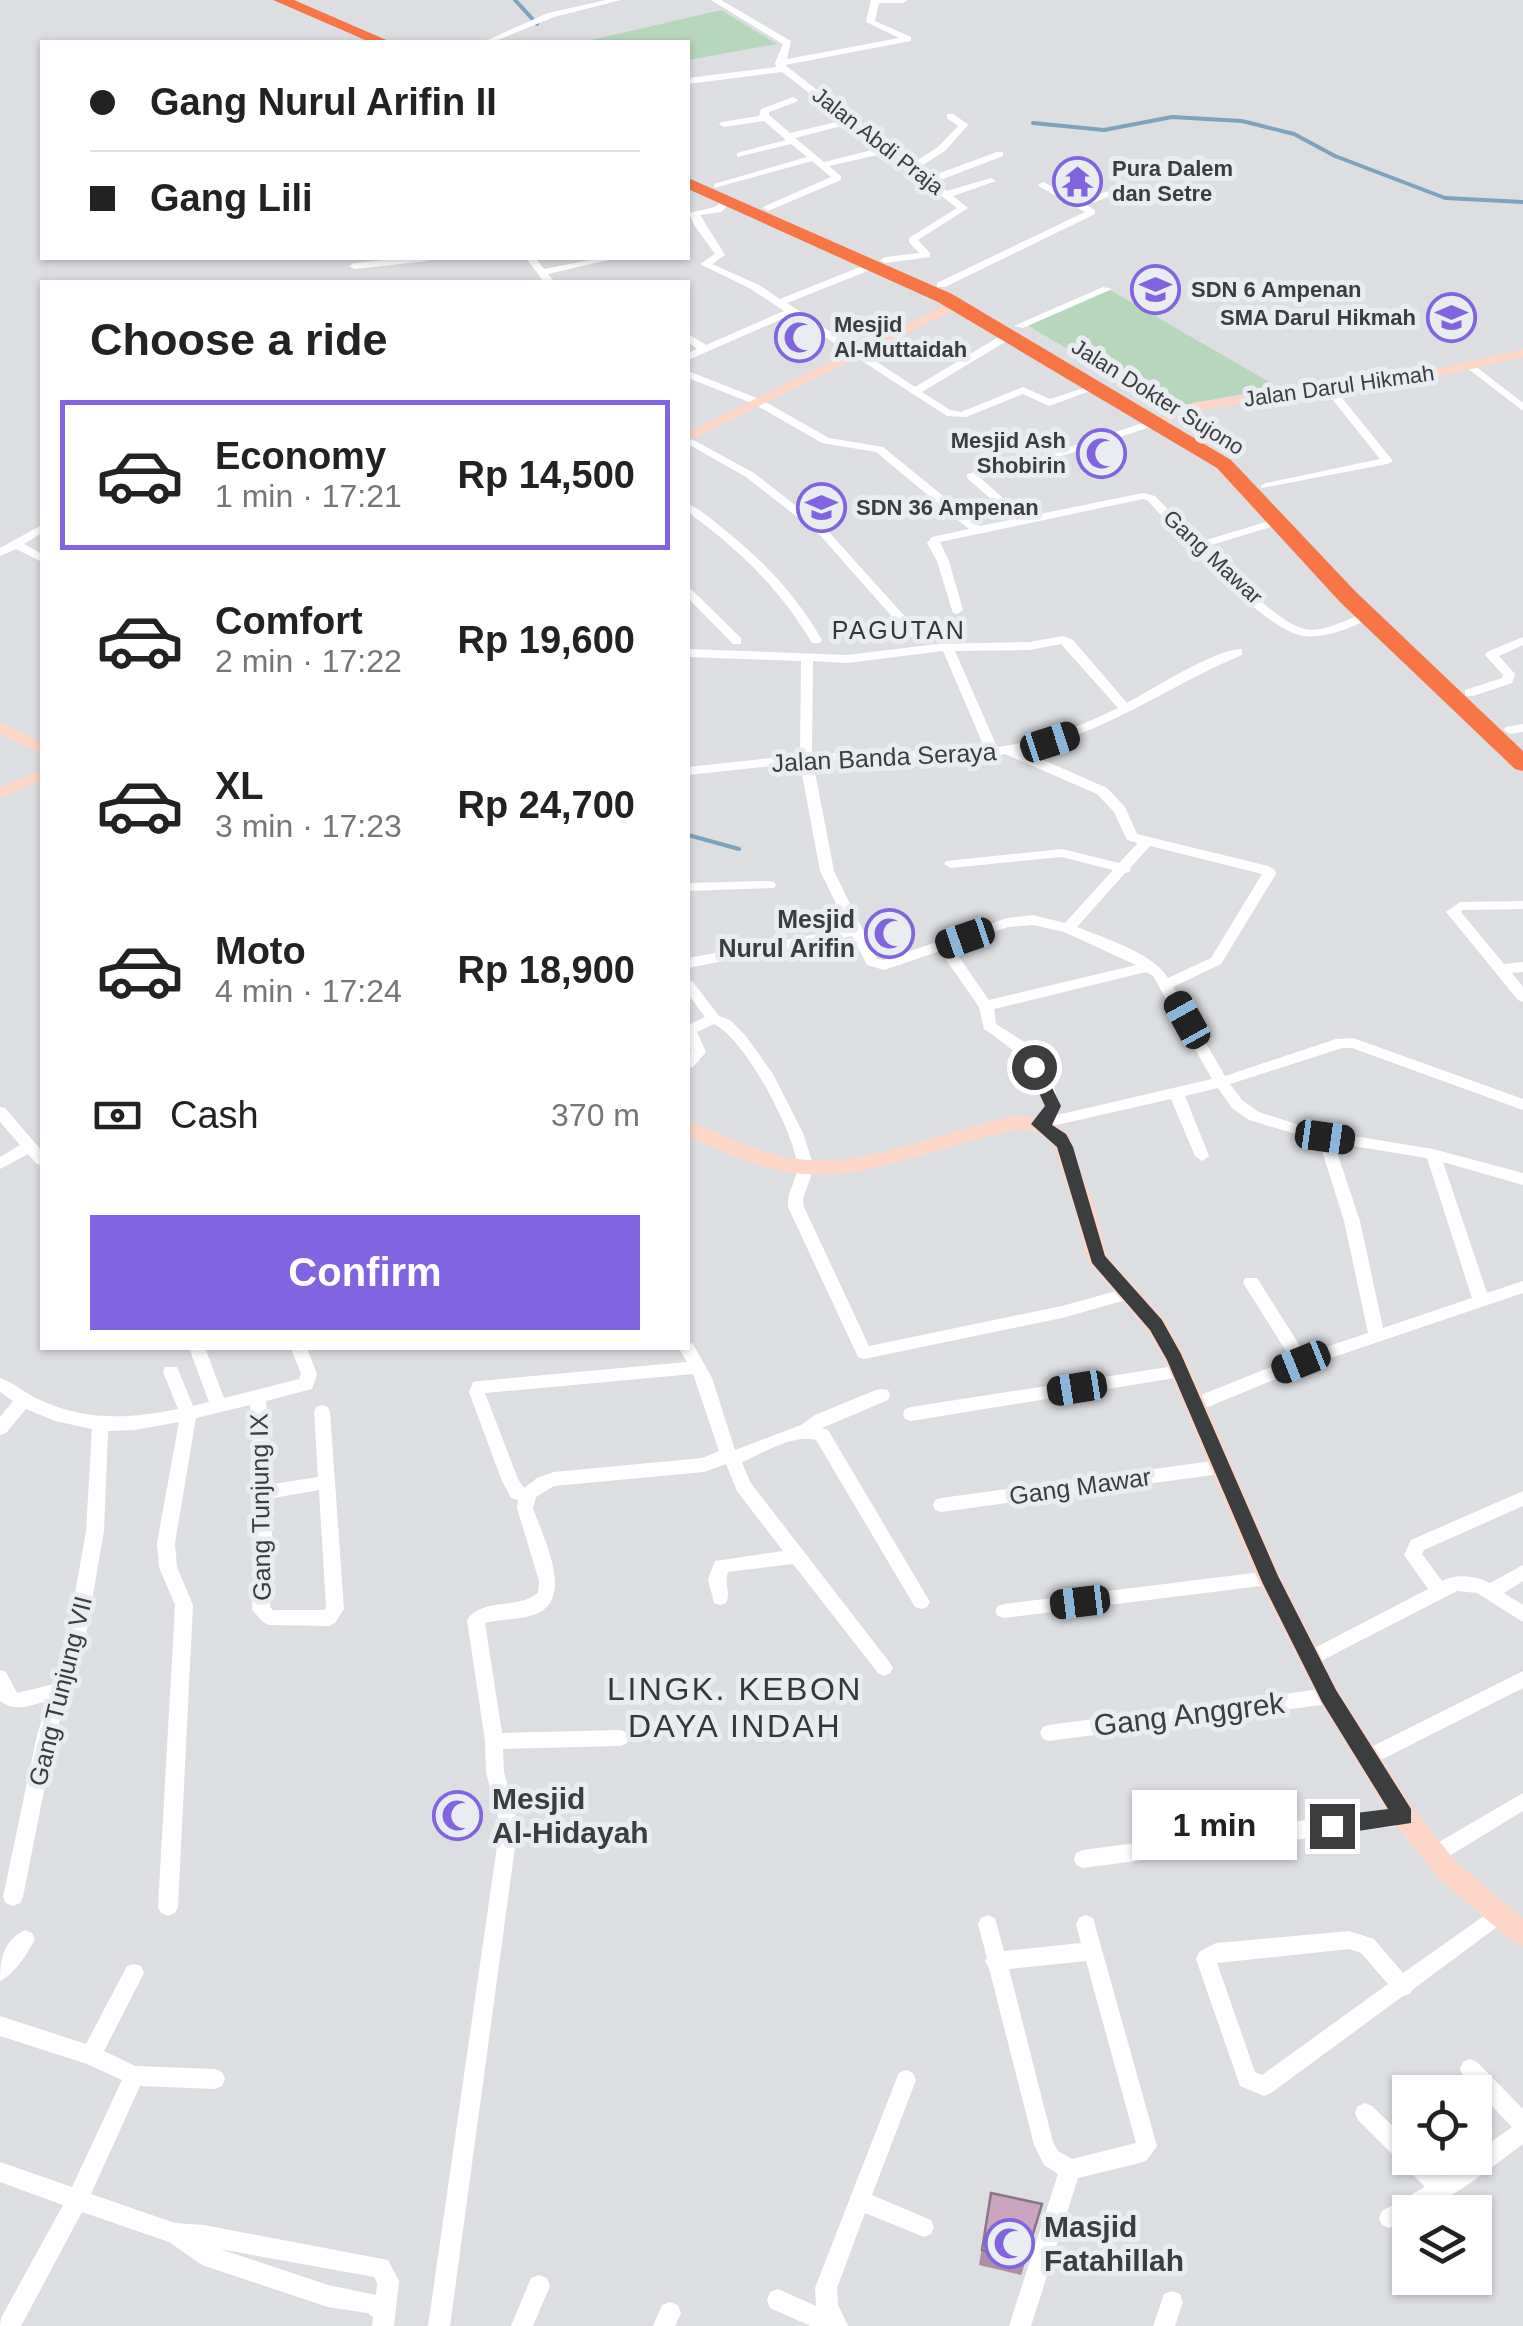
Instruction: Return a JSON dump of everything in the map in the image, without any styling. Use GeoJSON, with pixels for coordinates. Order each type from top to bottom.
{"type":"FeatureCollection","features":[{"type":"Feature","properties":{"kind":"highway"},"geometry":{"type":"LineString","coordinates":[[281,0],[378,40]]}},
{"type":"Feature","properties":{"kind":"highway"},"geometry":{"type":"LineString","coordinates":[[262,1],[354,40]]}},
{"type":"Feature","properties":{"kind":"highway"},"geometry":{"type":"LineString","coordinates":[[690,174],[723,194],[795,226]]}},
{"type":"Feature","properties":{"kind":"highway"},"geometry":{"type":"LineString","coordinates":[[690,184],[768,208],[795,226]]}},
{"type":"Feature","properties":{"kind":"highway","name":"Jalan Dokter Sujono"},"geometry":{"type":"LineString","coordinates":[[795,226],[880,262],[1015,330],[1096,386],[1162,419],[1224,464],[1366,616],[1453,684],[1523,764]]}},
{"type":"Feature","properties":{"kind":"highway"},"geometry":{"type":"LineString","coordinates":[[1015,330],[1240,461],[1453,684],[1519,733]]}},
{"type":"Feature","properties":{"kind":"street"},"geometry":{"type":"LineString","coordinates":[[480,40],[598,0]]}},
{"type":"Feature","properties":{"kind":"street"},"geometry":{"type":"LineString","coordinates":[[490,40],[536,18],[617,0]]}},
{"type":"Feature","properties":{"kind":"street"},"geometry":{"type":"LineString","coordinates":[[717,2],[733,0]]}},
{"type":"Feature","properties":{"kind":"street"},"geometry":{"type":"LineString","coordinates":[[690,81],[908,40],[870,22],[876,0],[903,0]]}},
{"type":"Feature","properties":{"kind":"street","name":"Jalan Abdi Praja"},"geometry":{"type":"LineString","coordinates":[[717,2],[788,44],[782,66],[932,180],[963,210],[912,240],[927,255],[880,262]]}},
{"type":"Feature","properties":{"kind":"street"},"geometry":{"type":"LineString","coordinates":[[768,208],[837,176],[765,118],[764,111],[793,100]]}},
{"type":"Feature","properties":{"kind":"street"},"geometry":{"type":"LineString","coordinates":[[914,167],[946,149],[963,126],[950,116]]}},
{"type":"Feature","properties":{"kind":"street"},"geometry":{"type":"LineString","coordinates":[[724,124],[765,118]]}},
{"type":"Feature","properties":{"kind":"street"},"geometry":{"type":"LineString","coordinates":[[740,155],[852,121]]}},
{"type":"Feature","properties":{"kind":"street"},"geometry":{"type":"LineString","coordinates":[[889,149],[818,161],[723,194],[718,210],[694,213],[703,234],[719,250],[720,255],[705,264],[792,311],[947,413],[962,414],[1022,390],[1048,403],[1096,386]]}},
{"type":"Feature","properties":{"kind":"street"},"geometry":{"type":"LineString","coordinates":[[932,180],[1000,154]]}},
{"type":"Feature","properties":{"kind":"street"},"geometry":{"type":"LineString","coordinates":[[948,194],[991,181]]}},
{"type":"Feature","properties":{"kind":"street"},"geometry":{"type":"LineString","coordinates":[[690,437],[956,298],[1092,212],[1043,185]]}},
{"type":"Feature","properties":{"kind":"street"},"geometry":{"type":"LineString","coordinates":[[1082,204],[1128,186]]}},
{"type":"Feature","properties":{"kind":"street"},"geometry":{"type":"LineString","coordinates":[[352,262],[390,260]]}},
{"type":"Feature","properties":{"kind":"street"},"geometry":{"type":"LineString","coordinates":[[545,278],[605,260]]}},
{"type":"Feature","properties":{"kind":"street"},"geometry":{"type":"LineString","coordinates":[[779,303],[880,262]]}},
{"type":"Feature","properties":{"kind":"street"},"geometry":{"type":"LineString","coordinates":[[914,392],[1015,330],[1107,289]]}},
{"type":"Feature","properties":{"kind":"street"},"geometry":{"type":"LineString","coordinates":[[690,356],[792,311]]}},
{"type":"Feature","properties":{"kind":"street"},"geometry":{"type":"LineString","coordinates":[[690,338],[704,348]]}},
{"type":"Feature","properties":{"kind":"street","name":"Jalan Darul Hikmah"},"geometry":{"type":"LineString","coordinates":[[1162,419],[1196,406],[1402,381],[1523,353]]}},
{"type":"Feature","properties":{"kind":"street"},"geometry":{"type":"LineString","coordinates":[[1470,365],[1523,408]]}},
{"type":"Feature","properties":{"kind":"street"},"geometry":{"type":"LineString","coordinates":[[690,375],[758,402],[822,439],[890,454],[978,531]]}},
{"type":"Feature","properties":{"kind":"street"},"geometry":{"type":"LineString","coordinates":[[1266,486],[1387,461],[1330,390]]}},
{"type":"Feature","properties":{"kind":"street"},"geometry":{"type":"LineString","coordinates":[[1021,520],[971,476],[1042,459],[1162,419]]}},
{"type":"Feature","properties":{"kind":"street"},"geometry":{"type":"LineString","coordinates":[[690,439],[750,475],[824,532],[914,634]]}},
{"type":"Feature","properties":{"kind":"street","name":"Gang Mawar"},"geometry":{"type":"LineString","coordinates":[[958,610],[943,561],[933,543],[937,538],[1145,496],[1296,631],[1310,633],[1366,616]]}},
{"type":"Feature","properties":{"kind":"street"},"geometry":{"type":"LineString","coordinates":[[690,509],[770,576],[792,600],[816,640]]}},
{"type":"Feature","properties":{"kind":"street"},"geometry":{"type":"LineString","coordinates":[[1198,546],[1279,521]]}},
{"type":"Feature","properties":{"kind":"street"},"geometry":{"type":"LineString","coordinates":[[0,553],[40,529]]}},
{"type":"Feature","properties":{"kind":"street"},"geometry":{"type":"LineString","coordinates":[[16,544],[40,559]]}},
{"type":"Feature","properties":{"kind":"street"},"geometry":{"type":"LineString","coordinates":[[690,594],[737,641]]}},
{"type":"Feature","properties":{"kind":"street"},"geometry":{"type":"LineString","coordinates":[[690,653],[868,658],[1066,640],[1126,710]]}},
{"type":"Feature","properties":{"kind":"street"},"geometry":{"type":"LineString","coordinates":[[1453,684],[1508,680],[1509,674],[1491,655],[1523,641]]}},
{"type":"Feature","properties":{"kind":"street"},"geometry":{"type":"LineString","coordinates":[[948,648],[993,753]]}},
{"type":"Feature","properties":{"kind":"street","name":"Jalan Banda Seraya"},"geometry":{"type":"LineString","coordinates":[[690,767],[1010,750],[1086,730],[1238,652]]}},
{"type":"Feature","properties":{"kind":"street"},"geometry":{"type":"LineString","coordinates":[[808,656],[806,760],[827,872],[872,962],[884,966],[1018,922],[1068,928],[1150,966],[1167,984],[1220,1082],[1237,1104],[1254,1116],[1325,1137],[1433,1154],[1523,1179]]}},
{"type":"Feature","properties":{"kind":"street"},"geometry":{"type":"LineString","coordinates":[[0,727],[40,748]]}},
{"type":"Feature","properties":{"kind":"street"},"geometry":{"type":"LineString","coordinates":[[1010,750],[1102,791],[1120,810],[1126,830],[1145,842],[1260,865],[1269,872],[1234,937],[1216,960],[1167,984]]}},
{"type":"Feature","properties":{"kind":"street"},"geometry":{"type":"LineString","coordinates":[[0,801],[8,791],[40,775]]}},
{"type":"Feature","properties":{"kind":"street"},"geometry":{"type":"LineString","coordinates":[[1068,928],[1125,870],[1145,842]]}},
{"type":"Feature","properties":{"kind":"street"},"geometry":{"type":"LineString","coordinates":[[950,864],[1062,853],[1125,870]]}},
{"type":"Feature","properties":{"kind":"street"},"geometry":{"type":"LineString","coordinates":[[690,887],[768,885]]}},
{"type":"Feature","properties":{"kind":"street"},"geometry":{"type":"LineString","coordinates":[[1523,904],[1460,906],[1452,912],[1523,997]]}},
{"type":"Feature","properties":{"kind":"street"},"geometry":{"type":"LineString","coordinates":[[690,963],[854,930]]}},
{"type":"Feature","properties":{"kind":"street"},"geometry":{"type":"LineString","coordinates":[[944,945],[986,1006],[989,1026],[1022,1046],[1047,1087],[1053,1106],[1043,1122]]}},
{"type":"Feature","properties":{"kind":"street"},"geometry":{"type":"LineString","coordinates":[[986,1006],[1150,966]]}},
{"type":"Feature","properties":{"kind":"street"},"geometry":{"type":"LineString","coordinates":[[1505,975],[1523,966]]}},
{"type":"Feature","properties":{"kind":"street"},"geometry":{"type":"LineString","coordinates":[[690,988],[714,1019],[727,1024],[768,1078],[796,1133],[806,1167],[796,1207],[864,1353],[1062,1312],[1127,1294]]}},
{"type":"Feature","properties":{"kind":"street"},"geometry":{"type":"LineString","coordinates":[[690,1062],[699,1052],[690,1030],[714,1019]]}},
{"type":"Feature","properties":{"kind":"street"},"geometry":{"type":"LineString","coordinates":[[690,1130],[774,1160],[806,1167],[896,1155],[1006,1124],[1043,1122],[1176,1092],[1220,1082],[1330,1044],[1352,1043],[1523,1104]]}},
{"type":"Feature","properties":{"kind":"street"},"geometry":{"type":"LineString","coordinates":[[1176,1092],[1202,1156]]}},
{"type":"Feature","properties":{"kind":"street"},"geometry":{"type":"LineString","coordinates":[[0,1112],[40,1158]]}},
{"type":"Feature","properties":{"kind":"street"},"geometry":{"type":"LineString","coordinates":[[1043,1122],[1065,1147],[1086,1209],[1094,1250],[1107,1273],[1156,1325],[1181,1371],[1269,1578],[1329,1696],[1404,1816],[1434,1855],[1472,1895],[1523,1934]]}},
{"type":"Feature","properties":{"kind":"street"},"geometry":{"type":"LineString","coordinates":[[1325,1137],[1352,1221],[1377,1336]]}},
{"type":"Feature","properties":{"kind":"street"},"geometry":{"type":"LineString","coordinates":[[0,1164],[29,1147]]}},
{"type":"Feature","properties":{"kind":"street"},"geometry":{"type":"LineString","coordinates":[[1433,1154],[1481,1300]]}},
{"type":"Feature","properties":{"kind":"street"},"geometry":{"type":"LineString","coordinates":[[1251,1282],[1301,1362]]}},
{"type":"Feature","properties":{"kind":"street"},"geometry":{"type":"LineString","coordinates":[[1197,1404],[1301,1362],[1523,1287]]}},
{"type":"Feature","properties":{"kind":"street"},"geometry":{"type":"LineString","coordinates":[[197,1350],[220,1406]]}},
{"type":"Feature","properties":{"kind":"street"},"geometry":{"type":"LineString","coordinates":[[0,1384],[48,1410],[100,1425],[158,1422],[308,1380],[300,1350]]}},
{"type":"Feature","properties":{"kind":"street"},"geometry":{"type":"LineString","coordinates":[[689,1350],[699,1367],[728,1458],[743,1486],[884,1668]]}},
{"type":"Feature","properties":{"kind":"street"},"geometry":{"type":"LineString","coordinates":[[528,1496],[517,1493],[510,1481],[477,1392],[479,1387],[699,1367]]}},
{"type":"Feature","properties":{"kind":"street"},"geometry":{"type":"LineString","coordinates":[[911,1414],[1181,1371]]}},
{"type":"Feature","properties":{"kind":"street"},"geometry":{"type":"LineString","coordinates":[[168,1906],[184,1606],[168,1567],[166,1543],[188,1415],[171,1372]]}},
{"type":"Feature","properties":{"kind":"street"},"geometry":{"type":"LineString","coordinates":[[439,2326],[508,1825],[495,1772],[478,1618],[532,1608],[546,1597],[548,1581],[526,1508],[528,1496],[550,1480],[704,1464],[728,1458],[806,1430],[882,1394]]}},
{"type":"Feature","properties":{"kind":"street","name":"Gang Tunjung IX"},"geometry":{"type":"LineString","coordinates":[[264,1395],[262,1612],[270,1617],[325,1620],[335,1609],[327,1482]]}},
{"type":"Feature","properties":{"kind":"street"},"geometry":{"type":"LineString","coordinates":[[0,1428],[25,1399]]}},
{"type":"Feature","properties":{"kind":"street"},"geometry":{"type":"LineString","coordinates":[[265,1492],[327,1482],[322,1412]]}},
{"type":"Feature","properties":{"kind":"street","name":"Gang Tunjung VII"},"geometry":{"type":"LineString","coordinates":[[13,1897],[46,1734],[63,1690],[95,1531],[100,1425]]}},
{"type":"Feature","properties":{"kind":"street"},"geometry":{"type":"LineString","coordinates":[[806,1430],[822,1435],[830,1445],[921,1602]]}},
{"type":"Feature","properties":{"kind":"street","name":"Gang Mawar"},"geometry":{"type":"LineString","coordinates":[[940,1505],[1220,1468]]}},
{"type":"Feature","properties":{"kind":"street"},"geometry":{"type":"LineString","coordinates":[[1439,1590],[1417,1563],[1417,1545],[1523,1498]]}},
{"type":"Feature","properties":{"kind":"street"},"geometry":{"type":"LineString","coordinates":[[720,1598],[717,1578],[722,1566],[799,1556]]}},
{"type":"Feature","properties":{"kind":"street"},"geometry":{"type":"LineString","coordinates":[[1491,1592],[1523,1572]]}},
{"type":"Feature","properties":{"kind":"street"},"geometry":{"type":"LineString","coordinates":[[1004,1612],[1269,1578]]}},
{"type":"Feature","properties":{"kind":"street"},"geometry":{"type":"LineString","coordinates":[[1311,1658],[1439,1590],[1468,1583],[1491,1592],[1506,1607],[1523,1614]]}},
{"type":"Feature","properties":{"kind":"street"},"geometry":{"type":"LineString","coordinates":[[0,1678],[6,1695],[14,1701],[63,1690]]}},
{"type":"Feature","properties":{"kind":"street"},"geometry":{"type":"LineString","coordinates":[[1367,1758],[1523,1679]]}},
{"type":"Feature","properties":{"kind":"street","name":"Gang Anggrek"},"geometry":{"type":"LineString","coordinates":[[1049,1733],[1329,1696]]}},
{"type":"Feature","properties":{"kind":"street"},"geometry":{"type":"LineString","coordinates":[[494,1741],[620,1738]]}},
{"type":"Feature","properties":{"kind":"street"},"geometry":{"type":"LineString","coordinates":[[1434,1855],[1523,1802]]}},
{"type":"Feature","properties":{"kind":"street"},"geometry":{"type":"LineString","coordinates":[[1082,1859],[1404,1816]]}},
{"type":"Feature","properties":{"kind":"street"},"geometry":{"type":"LineString","coordinates":[[1403,1987],[1367,1945],[1348,1940],[1216,1952],[1206,1959],[1247,2078],[1264,2086],[1403,1987],[1498,1915]]}},
{"type":"Feature","properties":{"kind":"street"},"geometry":{"type":"LineString","coordinates":[[988,1924],[994,1960],[1044,2145],[1051,2158],[1070,2170],[1140,2154],[1147,2146],[1086,1924]]}},
{"type":"Feature","properties":{"kind":"street"},"geometry":{"type":"LineString","coordinates":[[0,1972],[25,1939]]}},
{"type":"Feature","properties":{"kind":"street"},"geometry":{"type":"LineString","coordinates":[[994,1960],[1091,1951]]}},
{"type":"Feature","properties":{"kind":"street"},"geometry":{"type":"LineString","coordinates":[[91,2056],[134,1973]]}},
{"type":"Feature","properties":{"kind":"street"},"geometry":{"type":"LineString","coordinates":[[0,2026],[91,2056],[134,2076],[215,2079]]}},
{"type":"Feature","properties":{"kind":"street"},"geometry":{"type":"LineString","coordinates":[[1389,2218],[1442,2189],[1523,2128],[1470,2069]]}},
{"type":"Feature","properties":{"kind":"street"},"geometry":{"type":"LineString","coordinates":[[9,2326],[76,2202],[134,2076]]}},
{"type":"Feature","properties":{"kind":"street"},"geometry":{"type":"LineString","coordinates":[[837,2326],[827,2307],[826,2288],[906,2080]]}},
{"type":"Feature","properties":{"kind":"street"},"geometry":{"type":"LineString","coordinates":[[1365,2113],[1392,2139]]}},
{"type":"Feature","properties":{"kind":"street"},"geometry":{"type":"LineString","coordinates":[[1020,2326],[1070,2170]]}},
{"type":"Feature","properties":{"kind":"street"},"geometry":{"type":"LineString","coordinates":[[0,2172],[175,2234],[204,2236],[385,2271],[388,2281],[384,2319]]}},
{"type":"Feature","properties":{"kind":"street"},"geometry":{"type":"LineString","coordinates":[[1428,2175],[1442,2189]]}},
{"type":"Feature","properties":{"kind":"street"},"geometry":{"type":"LineString","coordinates":[[860,2200],[924,2227]]}},
{"type":"Feature","properties":{"kind":"street"},"geometry":{"type":"LineString","coordinates":[[175,2234],[202,2254],[289,2284],[370,2303],[384,2319]]}},
{"type":"Feature","properties":{"kind":"street"},"geometry":{"type":"LineString","coordinates":[[289,2284],[300,2254]]}},
{"type":"Feature","properties":{"kind":"street"},"geometry":{"type":"LineString","coordinates":[[522,2326],[539,2286]]}},
{"type":"Feature","properties":{"kind":"street"},"geometry":{"type":"LineString","coordinates":[[778,2300],[837,2326]]}},
{"type":"Feature","properties":{"kind":"street"},"geometry":{"type":"LineString","coordinates":[[1164,2326],[1172,2302]]}},
{"type":"Feature","properties":{"kind":"green space"},"geometry":{"type":"Polygon","coordinates":[[[721,10],[777,44],[690,60],[690,40],[592,40],[721,10]]]}},
{"type":"Feature","properties":{"kind":"green space"},"geometry":{"type":"Polygon","coordinates":[[[1110,290],[1278,387],[1168,408],[1027,325],[1110,290]]]}},
{"type":"Feature","properties":{"kind":"building","name":"Masjid Fatahillah"},"geometry":{"type":"Polygon","coordinates":[[[991,2193],[1042,2204],[1025,2260],[982,2250],[991,2193]]]}},
{"type":"Feature","properties":{"kind":"waterway"},"geometry":{"type":"LineString","coordinates":[[515,0],[537,24]]}},
{"type":"Feature","properties":{"kind":"waterway"},"geometry":{"type":"LineString","coordinates":[[1033,123],[1104,130],[1172,117],[1242,121],[1294,134],[1335,156],[1445,198],[1523,202]]}},
{"type":"Feature","properties":{"kind":"waterway"},"geometry":{"type":"LineString","coordinates":[[690,836],[739,849]]}},
{"type":"Feature","properties":{"kind":"place","name":"Pura Dalem dan Setre"},"geometry":{"type":"Point","coordinates":[1077,181]}},
{"type":"Feature","properties":{"kind":"place","name":"SDN 6 Ampenan"},"geometry":{"type":"Point","coordinates":[1156,289]}},
{"type":"Feature","properties":{"kind":"place","name":"SMA Darul Hikmah"},"geometry":{"type":"Point","coordinates":[1451,317]}},
{"type":"Feature","properties":{"kind":"place","name":"Mesjid Al-Muttaidah"},"geometry":{"type":"Point","coordinates":[799,337]}},
{"type":"Feature","properties":{"kind":"place","name":"Mesjid Ash Shobirin"},"geometry":{"type":"Point","coordinates":[1101,453]}},
{"type":"Feature","properties":{"kind":"place","name":"SDN 36 Ampenan"},"geometry":{"type":"Point","coordinates":[821,507]}},
{"type":"Feature","properties":{"kind":"place","name":"Mesjid Nurul Arifin"},"geometry":{"type":"Point","coordinates":[890,933]}},
{"type":"Feature","properties":{"kind":"place","name":"Mesjid Al-Hidayah"},"geometry":{"type":"Point","coordinates":[457,1815]}},
{"type":"Feature","properties":{"kind":"place","name":"Masjid Fatahillah"},"geometry":{"type":"Point","coordinates":[1009,2243]}},
{"type":"Feature","properties":{"kind":"district","name":"PAGUTAN"},"geometry":{"type":"Point","coordinates":[899,630]}},
{"type":"Feature","properties":{"kind":"district","name":"LINGK. KEBON DAYA INDAH"},"geometry":{"type":"Point","coordinates":[735,1708]}},
{"type":"Feature","properties":{"kind":"route"},"geometry":{"type":"LineString","coordinates":[[1034,1067],[1053,1106],[1047,1120],[1039,1124],[1060,1138],[1065,1147],[1098,1259],[1116,1284],[1143,1308],[1175,1358],[1269,1578],[1329,1696],[1404,1816],[1332,1826]]}}]}
